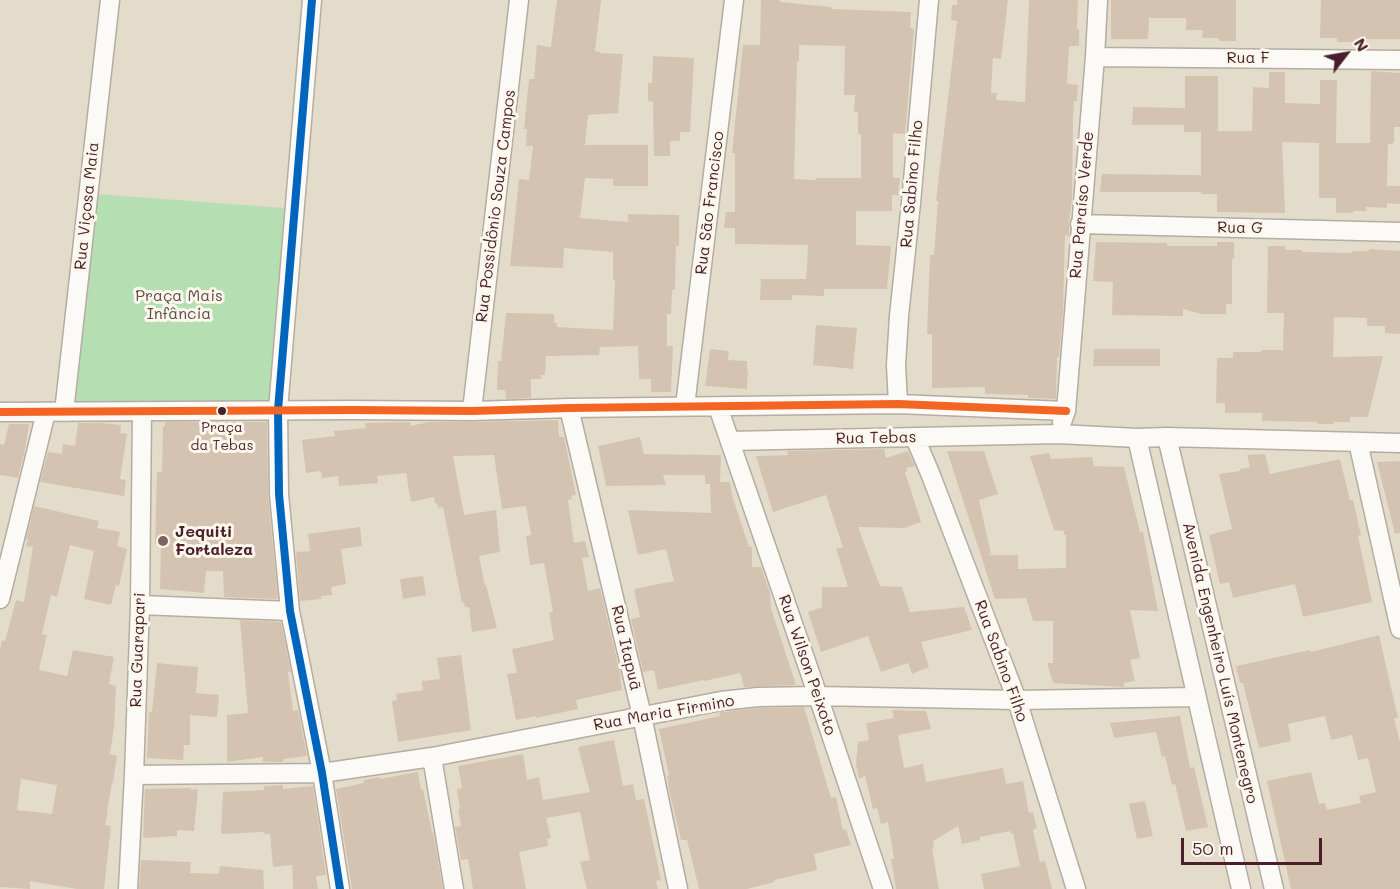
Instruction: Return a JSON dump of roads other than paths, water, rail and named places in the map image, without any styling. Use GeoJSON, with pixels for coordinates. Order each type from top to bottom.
{"type":"FeatureCollection","features":[{"type":"Feature","properties":{"kind":"street","name":"Rua Viçosa Maia"},"geometry":{"type":"LineString","coordinates":[[64,412],[110,0]]}},
{"type":"Feature","properties":{"kind":"street"},"geometry":{"type":"LineString","coordinates":[[312,0],[278,410],[279,494],[290,611],[322,773],[340,889]]}},
{"type":"Feature","properties":{"kind":"street","name":"Rua Possidônio Souza Campos"},"geometry":{"type":"LineString","coordinates":[[472,411],[519,0]]}},
{"type":"Feature","properties":{"kind":"street","name":"Rua São Francisco"},"geometry":{"type":"LineString","coordinates":[[685,406],[735,0]]}},
{"type":"Feature","properties":{"kind":"street","name":"Rua Sabino Filho"},"geometry":{"type":"LineString","coordinates":[[898,404],[896,365],[899,316],[929,0]]}},
{"type":"Feature","properties":{"kind":"street","name":"Rua Paraíso Verde"},"geometry":{"type":"LineString","coordinates":[[1066,411],[1098,0]]}},
{"type":"Feature","properties":{"kind":"street","name":"Rua F"},"geometry":{"type":"LineString","coordinates":[[1095,57],[1400,60]]}},
{"type":"Feature","properties":{"kind":"street","name":"Rua G"},"geometry":{"type":"LineString","coordinates":[[1080,224],[1400,232]]}},
{"type":"Feature","properties":{"kind":"street","name":"Rua Tebas"},"geometry":{"type":"LineString","coordinates":[[0,412],[472,411],[898,404],[1066,411]]}},
{"type":"Feature","properties":{"kind":"street"},"geometry":{"type":"LineString","coordinates":[[718,407],[730,441]]}},
{"type":"Feature","properties":{"kind":"street","name":"Rua Itapuã"},"geometry":{"type":"LineString","coordinates":[[569,408],[642,716],[678,889]]}},
{"type":"Feature","properties":{"kind":"street","name":"Rua Guarapari"},"geometry":{"type":"LineString","coordinates":[[128,889],[140,605],[142,411]]}},
{"type":"Feature","properties":{"kind":"street"},"geometry":{"type":"LineString","coordinates":[[1059,434],[1066,411]]}},
{"type":"Feature","properties":{"kind":"street"},"geometry":{"type":"LineString","coordinates":[[0,599],[46,412]]}},
{"type":"Feature","properties":{"kind":"street","name":"Rua Tebas"},"geometry":{"type":"LineString","coordinates":[[730,441],[1059,434],[1137,438],[1400,443]]}},
{"type":"Feature","properties":{"kind":"street","name":"Avenida Engenheiro Luís Montenegro"},"geometry":{"type":"LineString","coordinates":[[1167,437],[1274,889]]}},
{"type":"Feature","properties":{"kind":"street","name":"Rua Sabino Filho"},"geometry":{"type":"LineString","coordinates":[[915,438],[1017,700],[1076,889]]}},
{"type":"Feature","properties":{"kind":"street","name":"Avenida Engenheiro Luís Montenegro"},"geometry":{"type":"LineString","coordinates":[[1137,438],[1241,889]]}},
{"type":"Feature","properties":{"kind":"street","name":"Rua Wilson Peixoto"},"geometry":{"type":"LineString","coordinates":[[730,441],[883,889]]}},
{"type":"Feature","properties":{"kind":"street"},"geometry":{"type":"LineString","coordinates":[[1358,442],[1400,629]]}},
{"type":"Feature","properties":{"kind":"street"},"geometry":{"type":"LineString","coordinates":[[140,605],[290,611]]}},
{"type":"Feature","properties":{"kind":"street","name":"Rua Maria Firmino"},"geometry":{"type":"LineString","coordinates":[[134,776],[322,773],[432,756],[721,701],[758,697],[1017,700],[1197,697]]}},
{"type":"Feature","properties":{"kind":"street"},"geometry":{"type":"LineString","coordinates":[[432,756],[454,889]]}},
{"type":"Feature","properties":{"kind":"street"},"geometry":{"type":"LineString","coordinates":[[1234,857],[1264,849]]}},
{"type":"Feature","properties":{"kind":"place","name":"Praça da Tebas"},"geometry":{"type":"Point","coordinates":[222,411]}},
{"type":"Feature","properties":{"kind":"place","name":"Jequiti Fortaleza"},"geometry":{"type":"Point","coordinates":[163,541]}},
{"type":"Feature","properties":{"kind":"park label","name":"Praça Mais Infância"},"geometry":{"type":"Point","coordinates":[179,305]}}]}
